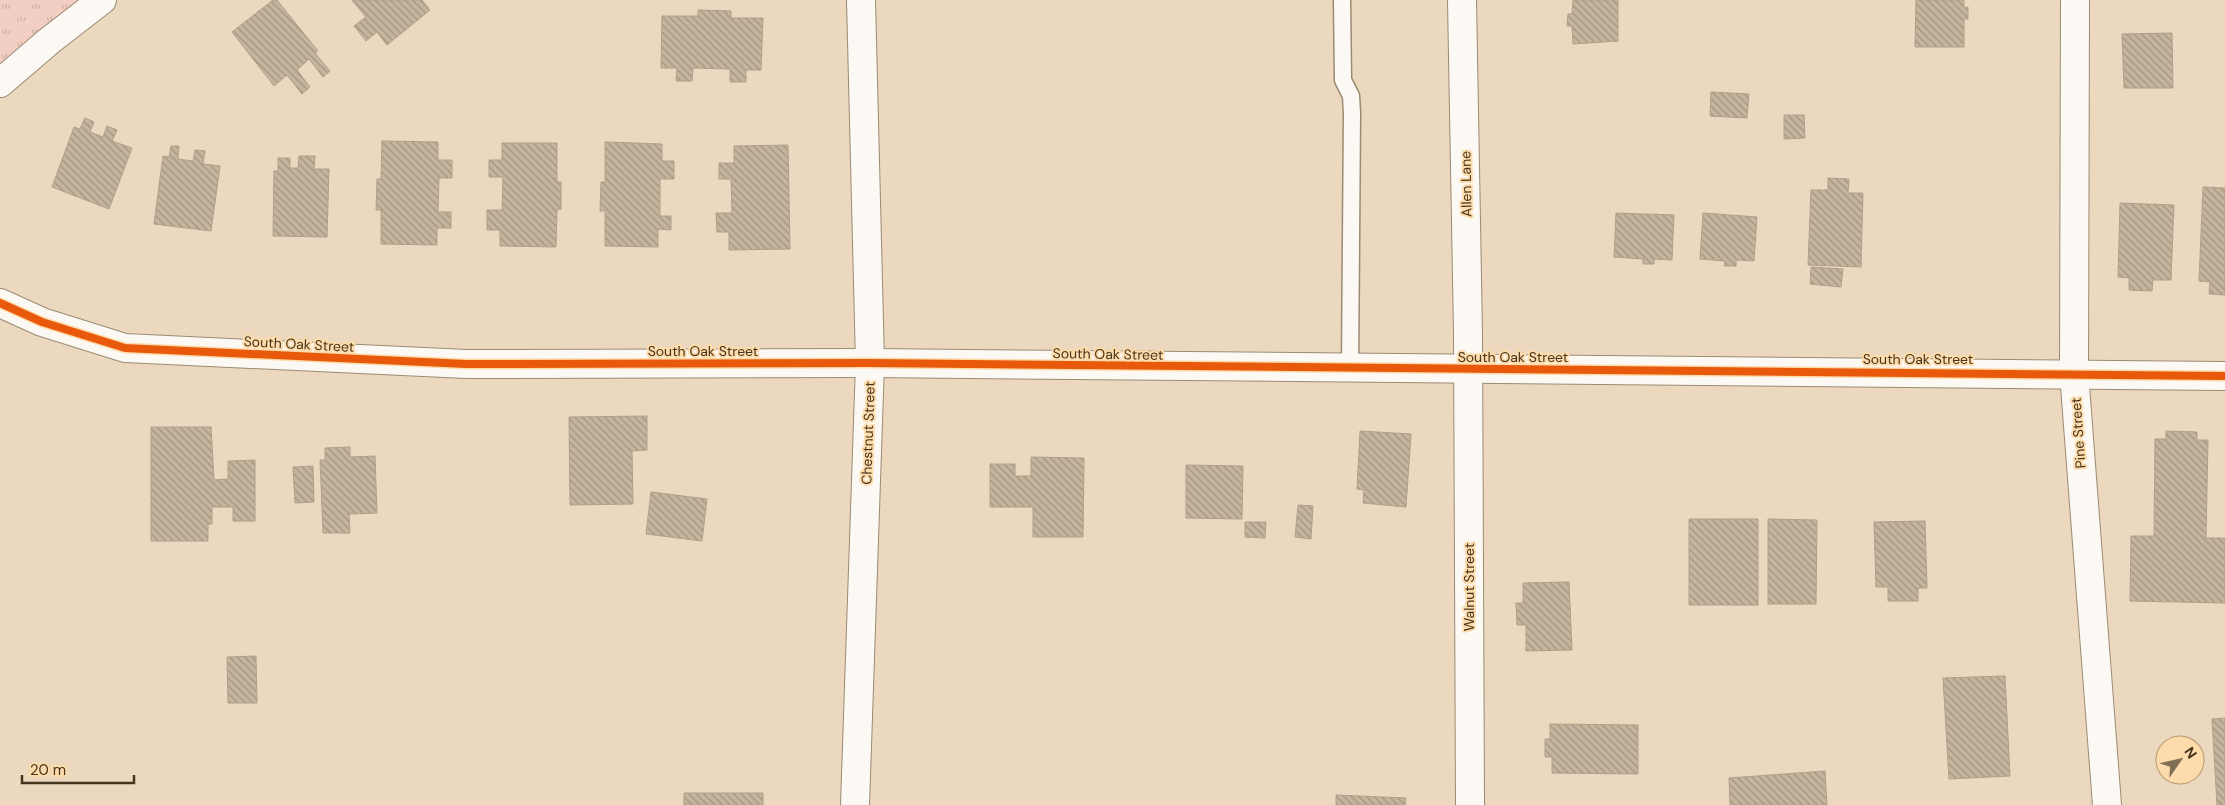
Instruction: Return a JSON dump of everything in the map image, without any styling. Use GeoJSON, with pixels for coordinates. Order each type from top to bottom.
{"type":"FeatureCollection","features":[{"type":"Feature","properties":{"kind":"street"},"geometry":{"type":"LineString","coordinates":[[0,83],[49,41],[102,0]]}},
{"type":"Feature","properties":{"kind":"street","name":"Chestnut Street"},"geometry":{"type":"LineString","coordinates":[[855,805],[870,363],[861,0]]}},
{"type":"Feature","properties":{"kind":"street","name":"Allen Lane"},"geometry":{"type":"LineString","coordinates":[[1462,0],[1468,369]]}},
{"type":"Feature","properties":{"kind":"street","name":"Pine Street"},"geometry":{"type":"LineString","coordinates":[[2075,0],[2074,373],[2106,805]]}},
{"type":"Feature","properties":{"kind":"street","name":"South Oak Street"},"geometry":{"type":"LineString","coordinates":[[0,302],[42,322],[125,348],[466,364],[870,363],[1350,369],[2074,373],[2225,376]]}},
{"type":"Feature","properties":{"kind":"street","name":"Walnut Street"},"geometry":{"type":"LineString","coordinates":[[1468,369],[1470,805]]}},
{"type":"Feature","properties":{"kind":"lane"},"geometry":{"type":"LineString","coordinates":[[1342,0],[1343,80],[1351,96],[1352,113],[1350,369]]}},
{"type":"Feature","properties":{"kind":"green space"},"geometry":{"type":"Polygon","coordinates":[[[0,0],[102,0],[0,83],[0,0]]]}},
{"type":"Feature","properties":{"kind":"building"},"geometry":{"type":"Polygon","coordinates":[[[273,0],[277,0],[318,51],[315,53],[330,71],[323,77],[309,59],[297,70],[310,87],[302,94],[287,75],[274,86],[232,32],[273,0]]]}},
{"type":"Feature","properties":{"kind":"building"},"geometry":{"type":"Polygon","coordinates":[[[352,0],[422,0],[430,10],[387,45],[377,32],[366,41],[354,26],[366,17],[352,0]]]}},
{"type":"Feature","properties":{"kind":"building"},"geometry":{"type":"Polygon","coordinates":[[[1573,0],[1618,0],[1618,41],[1573,44],[1572,26],[1567,26],[1568,14],[1572,14],[1573,0]]]}},
{"type":"Feature","properties":{"kind":"building"},"geometry":{"type":"Polygon","coordinates":[[[1916,0],[1964,0],[1964,8],[1968,7],[1968,19],[1964,19],[1964,47],[1915,47],[1916,0]]]}},
{"type":"Feature","properties":{"kind":"building"},"geometry":{"type":"Polygon","coordinates":[[[698,10],[731,11],[731,18],[763,18],[761,70],[746,70],[746,82],[730,82],[730,69],[693,68],[692,81],[676,81],[677,68],[661,68],[662,16],[698,16],[698,10]]]}},
{"type":"Feature","properties":{"kind":"building"},"geometry":{"type":"Polygon","coordinates":[[[2172,33],[2173,88],[2124,88],[2122,34],[2172,33]]]}},
{"type":"Feature","properties":{"kind":"building"},"geometry":{"type":"Polygon","coordinates":[[[1711,92],[1749,94],[1747,118],[1710,116],[1711,92]]]}},
{"type":"Feature","properties":{"kind":"building"},"geometry":{"type":"Polygon","coordinates":[[[1784,115],[1804,115],[1805,138],[1784,139],[1784,115]]]}},
{"type":"Feature","properties":{"kind":"building"},"geometry":{"type":"Polygon","coordinates":[[[85,118],[94,122],[90,132],[103,137],[107,126],[117,130],[112,141],[132,148],[109,209],[52,187],[74,127],[80,129],[85,118]]]}},
{"type":"Feature","properties":{"kind":"building"},"geometry":{"type":"Polygon","coordinates":[[[382,141],[438,142],[438,160],[452,160],[452,178],[439,178],[438,212],[451,212],[451,228],[437,228],[437,245],[381,244],[381,210],[376,210],[377,179],[381,179],[382,141]]]}},
{"type":"Feature","properties":{"kind":"building"},"geometry":{"type":"Polygon","coordinates":[[[605,142],[662,144],[662,161],[674,161],[674,179],[660,179],[660,216],[671,216],[671,230],[658,229],[658,247],[605,246],[605,211],[600,211],[601,182],[605,182],[605,142]]]}},
{"type":"Feature","properties":{"kind":"building"},"geometry":{"type":"Polygon","coordinates":[[[502,143],[557,143],[557,182],[561,182],[561,209],[557,210],[556,247],[500,246],[500,230],[487,230],[487,210],[502,210],[503,177],[489,177],[489,160],[502,160],[502,143]]]}},
{"type":"Feature","properties":{"kind":"building"},"geometry":{"type":"Polygon","coordinates":[[[788,145],[790,249],[729,250],[729,232],[717,232],[716,213],[732,213],[731,179],[719,179],[719,163],[734,163],[734,146],[788,145]]]}},
{"type":"Feature","properties":{"kind":"building"},"geometry":{"type":"Polygon","coordinates":[[[171,146],[179,146],[178,159],[193,161],[195,150],[205,151],[203,164],[220,166],[211,231],[154,224],[163,156],[169,157],[171,146]]]}},
{"type":"Feature","properties":{"kind":"building"},"geometry":{"type":"Polygon","coordinates":[[[299,156],[315,156],[314,169],[329,169],[327,237],[273,236],[274,171],[278,171],[278,158],[290,158],[290,168],[298,168],[299,156]]]}},
{"type":"Feature","properties":{"kind":"building"},"geometry":{"type":"Polygon","coordinates":[[[1828,178],[1849,179],[1848,193],[1863,193],[1861,267],[1808,265],[1811,190],[1828,190],[1828,178]]]}},
{"type":"Feature","properties":{"kind":"building"},"geometry":{"type":"Polygon","coordinates":[[[2203,187],[2225,188],[2225,295],[2209,294],[2210,282],[2199,281],[2203,187]]]}},
{"type":"Feature","properties":{"kind":"building"},"geometry":{"type":"Polygon","coordinates":[[[2120,203],[2174,205],[2171,280],[2153,280],[2152,291],[2129,290],[2129,278],[2118,277],[2120,203]]]}},
{"type":"Feature","properties":{"kind":"building"},"geometry":{"type":"Polygon","coordinates":[[[1616,213],[1674,215],[1672,260],[1654,259],[1654,264],[1643,264],[1643,259],[1614,257],[1616,213]]]}},
{"type":"Feature","properties":{"kind":"building"},"geometry":{"type":"Polygon","coordinates":[[[1703,213],[1757,217],[1754,261],[1736,260],[1736,266],[1724,266],[1725,261],[1700,259],[1703,213]]]}},
{"type":"Feature","properties":{"kind":"building"},"geometry":{"type":"Polygon","coordinates":[[[1811,267],[1843,269],[1841,287],[1810,284],[1811,267]]]}},
{"type":"Feature","properties":{"kind":"building"},"geometry":{"type":"Polygon","coordinates":[[[647,416],[647,450],[632,451],[633,504],[570,505],[569,417],[647,416]]]}},
{"type":"Feature","properties":{"kind":"building"},"geometry":{"type":"Polygon","coordinates":[[[151,427],[211,427],[214,480],[228,479],[228,461],[255,460],[255,521],[233,521],[233,507],[212,507],[212,524],[208,524],[208,541],[151,541],[151,427]]]}},
{"type":"Feature","properties":{"kind":"building"},"geometry":{"type":"Polygon","coordinates":[[[1360,431],[1411,434],[1406,507],[1363,503],[1364,490],[1357,489],[1360,431]]]}},
{"type":"Feature","properties":{"kind":"building"},"geometry":{"type":"Polygon","coordinates":[[[2166,431],[2197,432],[2197,440],[2208,440],[2206,538],[2225,538],[2225,603],[2130,601],[2131,536],[2154,536],[2155,439],[2166,439],[2166,431]]]}},
{"type":"Feature","properties":{"kind":"building"},"geometry":{"type":"Polygon","coordinates":[[[350,447],[350,457],[375,456],[377,513],[349,514],[350,533],[323,533],[320,460],[325,460],[325,448],[350,447]]]}},
{"type":"Feature","properties":{"kind":"building"},"geometry":{"type":"Polygon","coordinates":[[[1031,457],[1084,458],[1083,537],[1033,537],[1033,507],[990,507],[990,464],[1015,464],[1015,476],[1031,476],[1031,457]]]}},
{"type":"Feature","properties":{"kind":"building"},"geometry":{"type":"Polygon","coordinates":[[[1186,465],[1243,466],[1242,519],[1186,518],[1186,465]]]}},
{"type":"Feature","properties":{"kind":"building"},"geometry":{"type":"Polygon","coordinates":[[[313,466],[314,502],[295,503],[293,467],[313,466]]]}},
{"type":"Feature","properties":{"kind":"building"},"geometry":{"type":"Polygon","coordinates":[[[651,492],[707,499],[702,541],[646,534],[651,492]]]}},
{"type":"Feature","properties":{"kind":"building"},"geometry":{"type":"Polygon","coordinates":[[[1298,505],[1313,506],[1311,539],[1295,537],[1298,505]]]}},
{"type":"Feature","properties":{"kind":"building"},"geometry":{"type":"Polygon","coordinates":[[[1689,519],[1758,519],[1758,605],[1689,605],[1689,519]]]}},
{"type":"Feature","properties":{"kind":"building"},"geometry":{"type":"Polygon","coordinates":[[[1768,519],[1817,520],[1816,604],[1768,604],[1768,519]]]}},
{"type":"Feature","properties":{"kind":"building"},"geometry":{"type":"Polygon","coordinates":[[[1925,521],[1927,588],[1918,588],[1918,601],[1888,601],[1888,587],[1876,587],[1874,522],[1925,521]]]}},
{"type":"Feature","properties":{"kind":"building"},"geometry":{"type":"Polygon","coordinates":[[[1245,522],[1266,522],[1265,538],[1245,537],[1245,522]]]}},
{"type":"Feature","properties":{"kind":"building"},"geometry":{"type":"Polygon","coordinates":[[[1569,582],[1572,650],[1526,651],[1526,625],[1517,625],[1516,603],[1523,603],[1523,583],[1569,582]]]}},
{"type":"Feature","properties":{"kind":"building"},"geometry":{"type":"Polygon","coordinates":[[[256,656],[257,703],[228,703],[227,657],[256,656]]]}},
{"type":"Feature","properties":{"kind":"building"},"geometry":{"type":"Polygon","coordinates":[[[2005,676],[2010,776],[1949,779],[1943,678],[2005,676]]]}},
{"type":"Feature","properties":{"kind":"building"},"geometry":{"type":"Polygon","coordinates":[[[2225,718],[2225,805],[2217,805],[2212,719],[2225,718]]]}},
{"type":"Feature","properties":{"kind":"building"},"geometry":{"type":"Polygon","coordinates":[[[1550,724],[1638,725],[1638,774],[1552,773],[1552,757],[1545,757],[1545,739],[1550,739],[1550,724]]]}},
{"type":"Feature","properties":{"kind":"building"},"geometry":{"type":"Polygon","coordinates":[[[1825,771],[1827,805],[1730,805],[1729,778],[1825,771]]]}},
{"type":"Feature","properties":{"kind":"building"},"geometry":{"type":"Polygon","coordinates":[[[684,793],[763,793],[763,805],[684,805],[684,793]]]}},
{"type":"Feature","properties":{"kind":"building"},"geometry":{"type":"Polygon","coordinates":[[[1336,795],[1406,798],[1405,805],[1336,805],[1336,795]]]}},
{"type":"Feature","properties":{"kind":"cycle path"},"geometry":{"type":"LineString","coordinates":[[0,303],[42,322],[125,348],[466,364],[870,363],[2225,376]]}}]}
